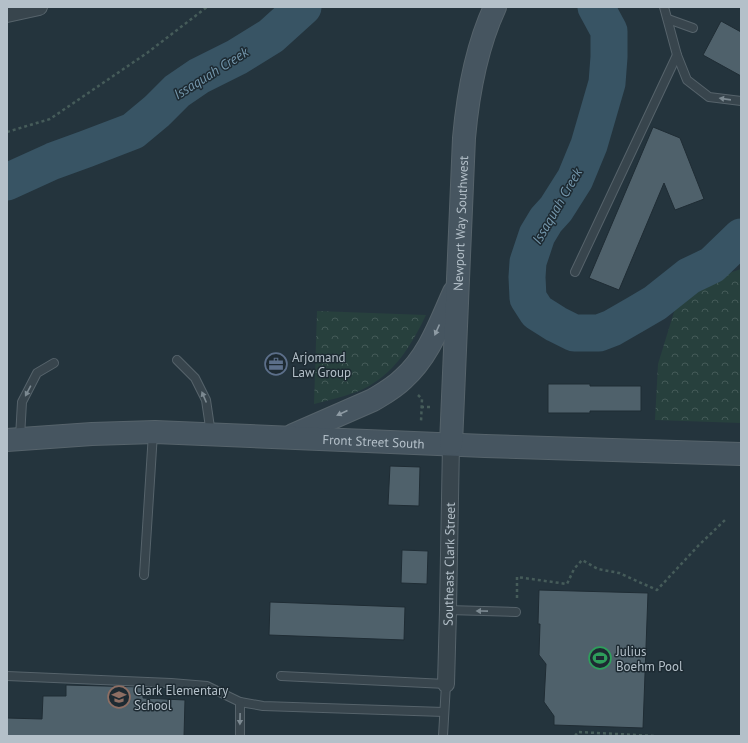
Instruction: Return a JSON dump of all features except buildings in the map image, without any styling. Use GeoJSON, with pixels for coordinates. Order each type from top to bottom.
{"type":"FeatureCollection","features":[{"type":"Feature","properties":{"kind":"main road","name":"Newport Way Southwest"},"geometry":{"type":"LineString","coordinates":[[452,444],[465,126],[468,98],[474,69],[481,42],[495,7]]}},
{"type":"Feature","properties":{"kind":"main road"},"geometry":{"type":"LineString","coordinates":[[288,438],[372,400],[385,393],[404,379],[420,361],[427,350],[458,282]]}},
{"type":"Feature","properties":{"kind":"main road","name":"Front Street South"},"geometry":{"type":"LineString","coordinates":[[13,439],[92,434],[153,433],[741,454]]}},
{"type":"Feature","properties":{"kind":"street"},"geometry":{"type":"LineString","coordinates":[[7,14],[40,7]]}},
{"type":"Feature","properties":{"kind":"street","name":"Southeast Clark Street"},"geometry":{"type":"LineString","coordinates":[[446,684],[452,444]]}},
{"type":"Feature","properties":{"kind":"lane"},"geometry":{"type":"LineString","coordinates":[[664,7],[677,55],[687,80],[709,97],[741,101]]}},
{"type":"Feature","properties":{"kind":"lane"},"geometry":{"type":"LineString","coordinates":[[668,19],[693,28]]}},
{"type":"Feature","properties":{"kind":"lane"},"geometry":{"type":"LineString","coordinates":[[576,272],[677,55]]}},
{"type":"Feature","properties":{"kind":"lane"},"geometry":{"type":"LineString","coordinates":[[177,360],[194,378],[206,400],[211,435]]}},
{"type":"Feature","properties":{"kind":"lane"},"geometry":{"type":"LineString","coordinates":[[13,439],[22,402],[37,373],[54,363]]}},
{"type":"Feature","properties":{"kind":"lane"},"geometry":{"type":"LineString","coordinates":[[144,575],[153,433]]}},
{"type":"Feature","properties":{"kind":"lane"},"geometry":{"type":"LineString","coordinates":[[448,610],[516,612]]}},
{"type":"Feature","properties":{"kind":"lane"},"geometry":{"type":"LineString","coordinates":[[7,676],[207,686],[240,702],[263,706],[444,712]]}},
{"type":"Feature","properties":{"kind":"lane"},"geometry":{"type":"LineString","coordinates":[[281,676],[446,684],[443,736]]}},
{"type":"Feature","properties":{"kind":"lane"},"geometry":{"type":"LineString","coordinates":[[240,702],[240,736]]}},
{"type":"Feature","properties":{"kind":"path"},"geometry":{"type":"LineString","coordinates":[[7,132],[50,119],[147,53],[207,7]]}},
{"type":"Feature","properties":{"kind":"path"},"geometry":{"type":"LineString","coordinates":[[417,394],[422,399],[421,422]]}},
{"type":"Feature","properties":{"kind":"path"},"geometry":{"type":"LineString","coordinates":[[516,612],[517,577],[567,584],[574,568],[582,560],[598,569],[619,573],[657,590],[698,546],[726,519]]}},
{"type":"Feature","properties":{"kind":"path"},"geometry":{"type":"LineString","coordinates":[[575,736],[578,732],[656,736]]}},
{"type":"Feature","properties":{"kind":"green space"},"geometry":{"type":"Polygon","coordinates":[[[741,269],[741,423],[655,420],[658,364],[678,299],[726,274],[741,269]]]}},
{"type":"Feature","properties":{"kind":"green space"},"geometry":{"type":"Polygon","coordinates":[[[317,311],[426,315],[410,345],[388,372],[369,386],[356,392],[314,404],[317,311]]]}},
{"type":"Feature","properties":{"kind":"waterway","name":"Issaquah Creek"},"geometry":{"type":"LineString","coordinates":[[7,182],[53,161],[133,131],[157,111],[177,91],[199,76],[237,57],[271,36],[303,7]]}},
{"type":"Feature","properties":{"kind":"waterway","name":"Issaquah Creek"},"geometry":{"type":"LineString","coordinates":[[596,7],[609,31],[607,83],[589,145],[575,179],[537,235],[528,262],[528,298],[537,312],[574,333],[599,333],[612,328],[655,303],[689,276],[712,265],[741,237]]}},
{"type":"Feature","properties":{"kind":"place","name":"Arjomand Law Group"},"geometry":{"type":"Point","coordinates":[276,364]}},
{"type":"Feature","properties":{"kind":"place","name":"Julius Boehm Pool"},"geometry":{"type":"Point","coordinates":[600,658]}},
{"type":"Feature","properties":{"kind":"place","name":"Clark Elementary School"},"geometry":{"type":"Point","coordinates":[119,697]}}]}
